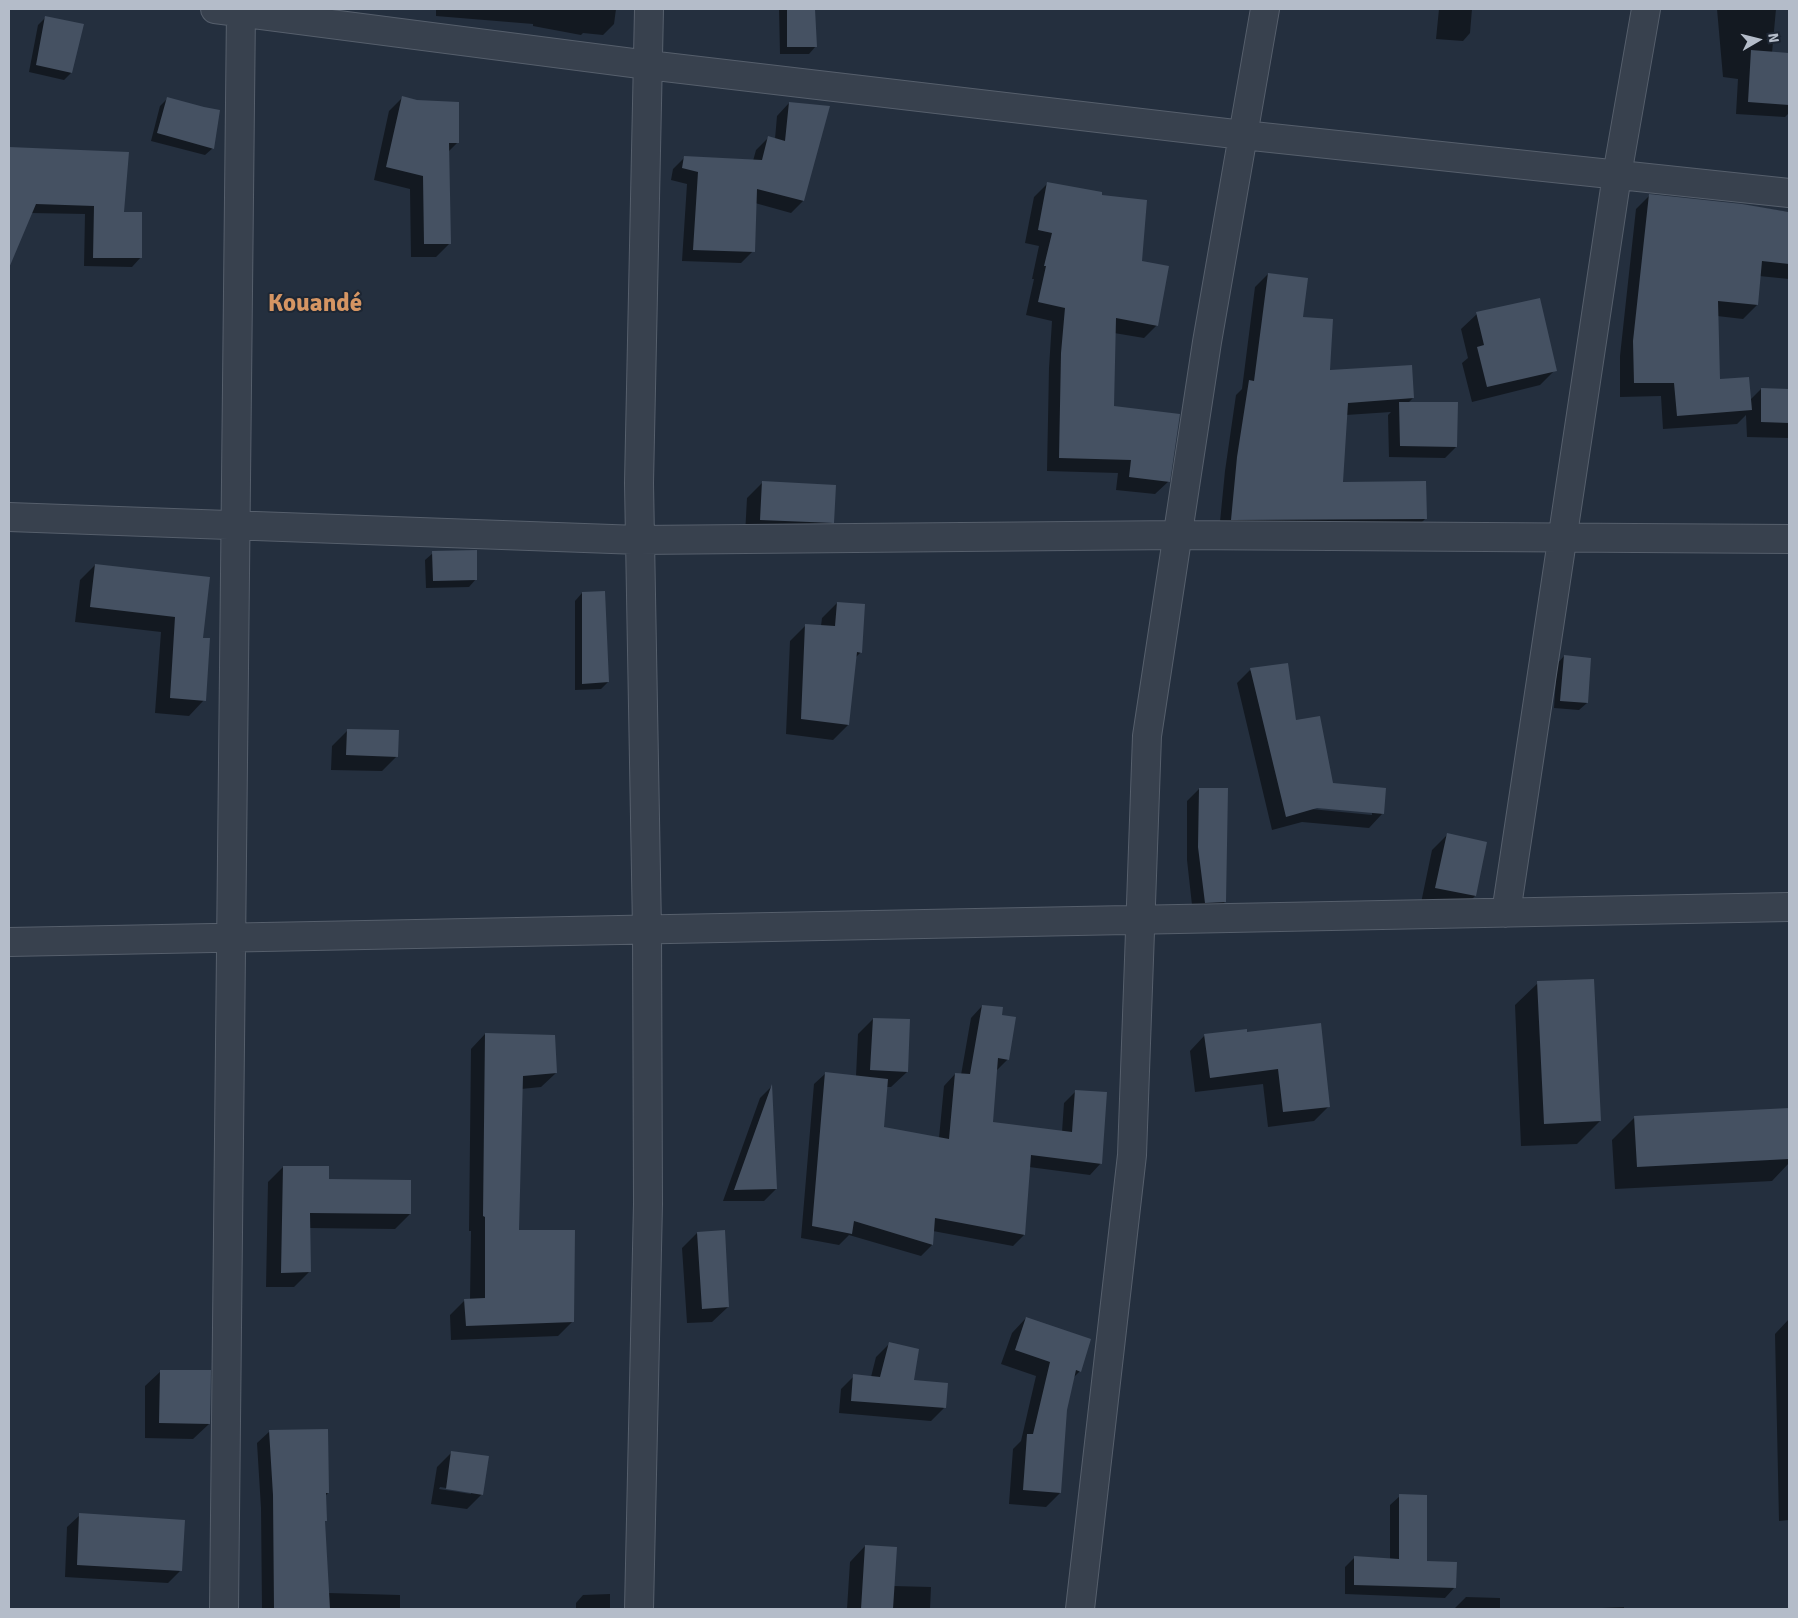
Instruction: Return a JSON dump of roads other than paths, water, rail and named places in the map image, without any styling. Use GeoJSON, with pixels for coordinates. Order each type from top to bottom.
{"type":"FeatureCollection","features":[{"type":"Feature","properties":{"kind":"street"},"geometry":{"type":"LineString","coordinates":[[639,1609],[648,1204],[647,930],[639,483],[649,9]]}},
{"type":"Feature","properties":{"kind":"street"},"geometry":{"type":"LineString","coordinates":[[1080,1609],[1132,1155],[1147,736],[1206,342],[1265,9]]}},
{"type":"Feature","properties":{"kind":"street"},"geometry":{"type":"LineString","coordinates":[[1506,913],[1617,175],[1646,9]]}},
{"type":"Feature","properties":{"kind":"street"},"geometry":{"type":"LineString","coordinates":[[224,1609],[235,525],[232,10],[648,65],[1243,135],[1789,193]]}},
{"type":"Feature","properties":{"kind":"street"},"geometry":{"type":"LineString","coordinates":[[9,517],[639,540],[1178,535],[1789,538]]}},
{"type":"Feature","properties":{"kind":"street"},"geometry":{"type":"LineString","coordinates":[[9,942],[1789,907]]}},
{"type":"Feature","properties":{"kind":"district","name":"Kouandé"},"geometry":{"type":"Point","coordinates":[315,304]}}]}
